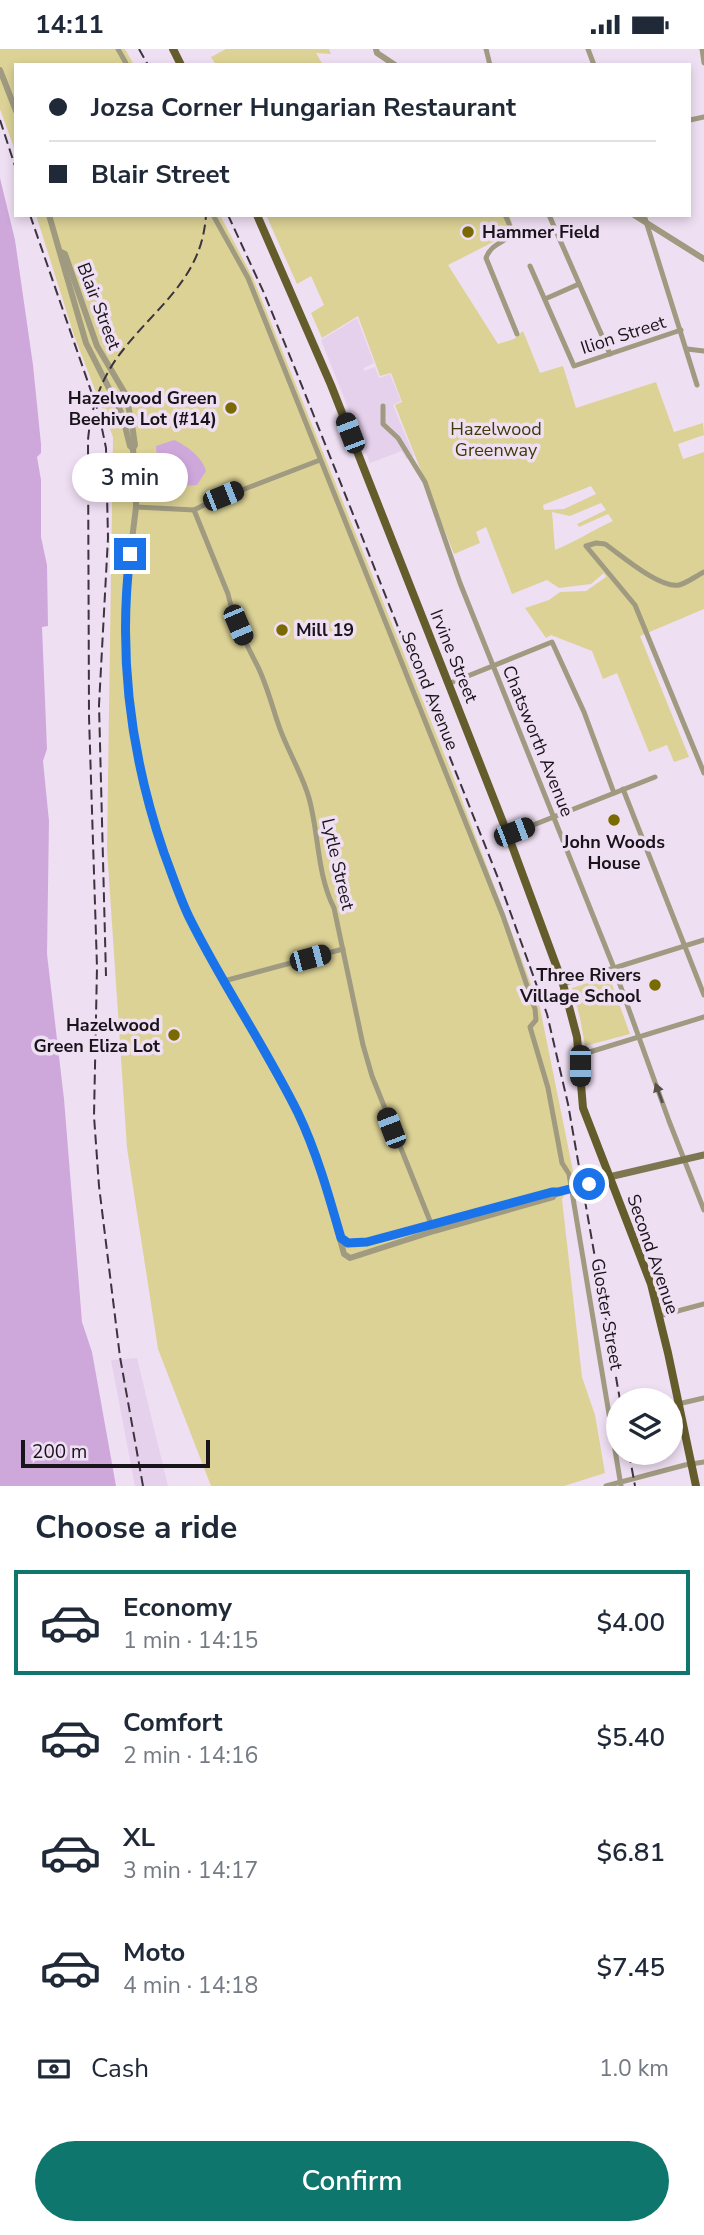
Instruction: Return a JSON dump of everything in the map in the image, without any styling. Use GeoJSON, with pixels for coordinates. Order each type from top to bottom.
{"type":"FeatureCollection","features":[{"type":"Feature","properties":{"kind":"main road","name":"Irvine Street"},"geometry":{"type":"LineString","coordinates":[[258,217],[331,385],[508,835],[563,984],[574,1019],[580,1055],[581,1097],[586,1118]]}},
{"type":"Feature","properties":{"kind":"main road","name":"Second Avenue"},"geometry":{"type":"LineString","coordinates":[[586,1118],[646,1270],[675,1388]]}},
{"type":"Feature","properties":{"kind":"main road"},"geometry":{"type":"LineString","coordinates":[[609,1177],[704,1155]]}},
{"type":"Feature","properties":{"kind":"main road","name":"Second Avenue"},"geometry":{"type":"LineString","coordinates":[[683,1427],[696,1486]]}},
{"type":"Feature","properties":{"kind":"street"},"geometry":{"type":"LineString","coordinates":[[376,49],[377,53],[392,63]]}},
{"type":"Feature","properties":{"kind":"street"},"geometry":{"type":"LineString","coordinates":[[702,49],[704,63]]}},
{"type":"Feature","properties":{"kind":"street"},"geometry":{"type":"LineString","coordinates":[[0,70],[14,106]]}},
{"type":"Feature","properties":{"kind":"street","name":"Blair Street"},"geometry":{"type":"LineString","coordinates":[[50,217],[86,343],[122,414],[133,449]]}},
{"type":"Feature","properties":{"kind":"street","name":"Second Avenue"},"geometry":{"type":"LineString","coordinates":[[214,217],[248,278],[493,891],[536,1015],[536,1020],[530,1027],[548,1088],[562,1163],[569,1174],[571,1189]]}},
{"type":"Feature","properties":{"kind":"street"},"geometry":{"type":"LineString","coordinates":[[506,217],[512,232],[509,238],[490,249],[486,258],[517,334]]}},
{"type":"Feature","properties":{"kind":"street"},"geometry":{"type":"LineString","coordinates":[[549,217],[610,354]]}},
{"type":"Feature","properties":{"kind":"street"},"geometry":{"type":"LineString","coordinates":[[637,217],[704,260]]}},
{"type":"Feature","properties":{"kind":"street"},"geometry":{"type":"LineString","coordinates":[[645,217],[697,385]]}},
{"type":"Feature","properties":{"kind":"street","name":"Blair Street"},"geometry":{"type":"LineString","coordinates":[[61,252],[65,254],[97,346],[126,395],[135,445],[136,488],[127,580],[125,640],[128,687],[140,772],[181,900],[297,1112],[319,1167],[341,1238],[340,1243],[347,1258],[433,1228]]}},
{"type":"Feature","properties":{"kind":"street"},"geometry":{"type":"LineString","coordinates":[[692,252],[704,253]]}},
{"type":"Feature","properties":{"kind":"street"},"geometry":{"type":"LineString","coordinates":[[530,266],[545,299],[579,284]]}},
{"type":"Feature","properties":{"kind":"street","name":"Ilion Street"},"geometry":{"type":"LineString","coordinates":[[545,299],[573,366],[681,330]]}},
{"type":"Feature","properties":{"kind":"street"},"geometry":{"type":"LineString","coordinates":[[687,349],[704,351]]}},
{"type":"Feature","properties":{"kind":"street","name":"Chatsworth Avenue"},"geometry":{"type":"LineString","coordinates":[[383,406],[383,424],[398,438],[425,482],[460,583],[614,968],[704,1210]]}},
{"type":"Feature","properties":{"kind":"street"},"geometry":{"type":"LineString","coordinates":[[136,507],[194,510],[320,460]]}},
{"type":"Feature","properties":{"kind":"street","name":"Lytle Street"},"geometry":{"type":"LineString","coordinates":[[194,510],[309,799],[372,1076],[433,1228]]}},
{"type":"Feature","properties":{"kind":"street"},"geometry":{"type":"LineString","coordinates":[[704,572],[679,585],[670,585],[655,579],[605,544],[586,546],[635,605],[704,772]]}},
{"type":"Feature","properties":{"kind":"street"},"geometry":{"type":"LineString","coordinates":[[448,684],[552,642],[584,712],[614,793]]}},
{"type":"Feature","properties":{"kind":"street"},"geometry":{"type":"LineString","coordinates":[[508,835],[655,777]]}},
{"type":"Feature","properties":{"kind":"street"},"geometry":{"type":"LineString","coordinates":[[623,789],[704,995]]}},
{"type":"Feature","properties":{"kind":"street"},"geometry":{"type":"LineString","coordinates":[[563,984],[704,940]]}},
{"type":"Feature","properties":{"kind":"street"},"geometry":{"type":"LineString","coordinates":[[224,981],[343,949]]}},
{"type":"Feature","properties":{"kind":"street"},"geometry":{"type":"LineString","coordinates":[[580,1055],[704,1017]]}},
{"type":"Feature","properties":{"kind":"street"},"geometry":{"type":"LineString","coordinates":[[341,1238],[348,1243],[359,1243],[433,1228],[553,1197],[556,1193],[609,1177]]}},
{"type":"Feature","properties":{"kind":"street","name":"Gloster Street"},"geometry":{"type":"LineString","coordinates":[[571,1189],[620,1484]]}},
{"type":"Feature","properties":{"kind":"street"},"geometry":{"type":"LineString","coordinates":[[659,1316],[704,1304]]}},
{"type":"Feature","properties":{"kind":"street"},"geometry":{"type":"LineString","coordinates":[[683,1403],[704,1398]]}},
{"type":"Feature","properties":{"kind":"street"},"geometry":{"type":"LineString","coordinates":[[607,1486],[704,1462]]}},
{"type":"Feature","properties":{"kind":"shaded area"},"geometry":{"type":"Polygon","coordinates":[[[0,178],[15,240],[41,444],[41,453],[37,457],[41,480],[41,537],[47,565],[48,626],[42,627],[47,749],[43,761],[49,821],[47,954],[64,1099],[82,1322],[92,1352],[116,1486],[0,1486],[0,178]]]}},
{"type":"Feature","properties":{"kind":"shaded area"},"geometry":{"type":"Polygon","coordinates":[[[357,318],[374,363],[364,368],[364,371],[375,367],[379,378],[390,374],[401,401],[393,405],[414,456],[406,459],[402,451],[370,463],[321,340],[357,318]]]}},
{"type":"Feature","properties":{"kind":"shaded area"},"geometry":{"type":"Polygon","coordinates":[[[174,440],[184,445],[204,466],[206,471],[197,485],[163,483],[158,479],[156,446],[174,440]]]}},
{"type":"Feature","properties":{"kind":"shaded area"},"geometry":{"type":"Polygon","coordinates":[[[137,1358],[168,1486],[135,1486],[111,1360],[137,1358]]]}},
{"type":"Feature","properties":{"kind":"green space"},"geometry":{"type":"Polygon","coordinates":[[[0,49],[125,49],[133,63],[14,63],[14,148],[0,109],[0,49]]]}},
{"type":"Feature","properties":{"kind":"green space"},"geometry":{"type":"Polygon","coordinates":[[[226,49],[329,49],[331,54],[316,53],[322,63],[215,63],[211,57],[226,49]]]}},
{"type":"Feature","properties":{"kind":"green space"},"geometry":{"type":"Polygon","coordinates":[[[37,217],[221,217],[253,278],[451,771],[540,1008],[574,1176],[562,1199],[582,1377],[595,1415],[605,1473],[564,1486],[211,1486],[158,1349],[127,1148],[107,849],[113,437],[74,335],[37,217]]]}},
{"type":"Feature","properties":{"kind":"green space","name":"Hazelwood Greenway"},"geometry":{"type":"Polygon","coordinates":[[[267,217],[510,217],[515,231],[448,265],[498,344],[514,339],[523,331],[540,373],[563,366],[576,408],[656,382],[674,432],[703,423],[704,435],[678,444],[683,459],[704,452],[704,609],[640,636],[689,757],[674,762],[667,745],[649,752],[617,673],[603,679],[592,651],[551,635],[546,638],[525,608],[549,600],[560,592],[586,591],[606,577],[604,573],[591,584],[559,588],[547,580],[512,594],[486,527],[476,532],[480,543],[454,554],[395,405],[402,402],[391,373],[380,376],[358,316],[322,338],[311,313],[324,305],[311,276],[297,284],[267,217]],[[591,486],[543,505],[544,510],[564,509],[596,494],[591,486]],[[601,503],[570,516],[552,512],[555,550],[613,521],[608,514],[579,527],[577,524],[606,510],[601,503]]]}},
{"type":"Feature","properties":{"kind":"green space"},"geometry":{"type":"Polygon","coordinates":[[[609,976],[630,1034],[585,1046],[572,988],[609,976]]]}},
{"type":"Feature","properties":{"kind":"railway"},"geometry":{"type":"LineString","coordinates":[[139,49],[147,63]]}},
{"type":"Feature","properties":{"kind":"railway"},"geometry":{"type":"LineString","coordinates":[[0,120],[14,163]]}},
{"type":"Feature","properties":{"kind":"railway"},"geometry":{"type":"LineString","coordinates":[[31,217],[99,414],[106,448],[108,538],[99,705],[106,976]]}},
{"type":"Feature","properties":{"kind":"railway"},"geometry":{"type":"LineString","coordinates":[[143,1486],[120,1357],[99,1186],[94,1116],[97,967],[89,717],[88,440],[95,403],[103,381],[123,350],[187,274],[203,237],[206,217]]}},
{"type":"Feature","properties":{"kind":"railway"},"geometry":{"type":"LineString","coordinates":[[229,217],[294,366],[498,878],[547,1014],[568,1104],[618,1388]]}},
{"type":"Feature","properties":{"kind":"railway"},"geometry":{"type":"LineString","coordinates":[[631,1465],[635,1486]]}},
{"type":"Feature","properties":{"kind":"place","name":"Hammer Field"},"geometry":{"type":"Point","coordinates":[468,232]}},
{"type":"Feature","properties":{"kind":"place","name":"Hazelwood Green Beehive Lot (#14)"},"geometry":{"type":"Point","coordinates":[231,408]}},
{"type":"Feature","properties":{"kind":"place","name":"Mill 19"},"geometry":{"type":"Point","coordinates":[282,630]}},
{"type":"Feature","properties":{"kind":"place","name":"John Woods House"},"geometry":{"type":"Point","coordinates":[614,820]}},
{"type":"Feature","properties":{"kind":"place","name":"Three Rivers Village School"},"geometry":{"type":"Point","coordinates":[655,985]}},
{"type":"Feature","properties":{"kind":"place","name":"Hazelwood Green Eliza Lot"},"geometry":{"type":"Point","coordinates":[174,1035]}},
{"type":"Feature","properties":{"kind":"route"},"geometry":{"type":"LineString","coordinates":[[130,554],[125,640],[128,687],[140,772],[156,828],[189,918],[297,1112],[312,1147],[343,1241],[367,1242],[589,1184]]}}]}
